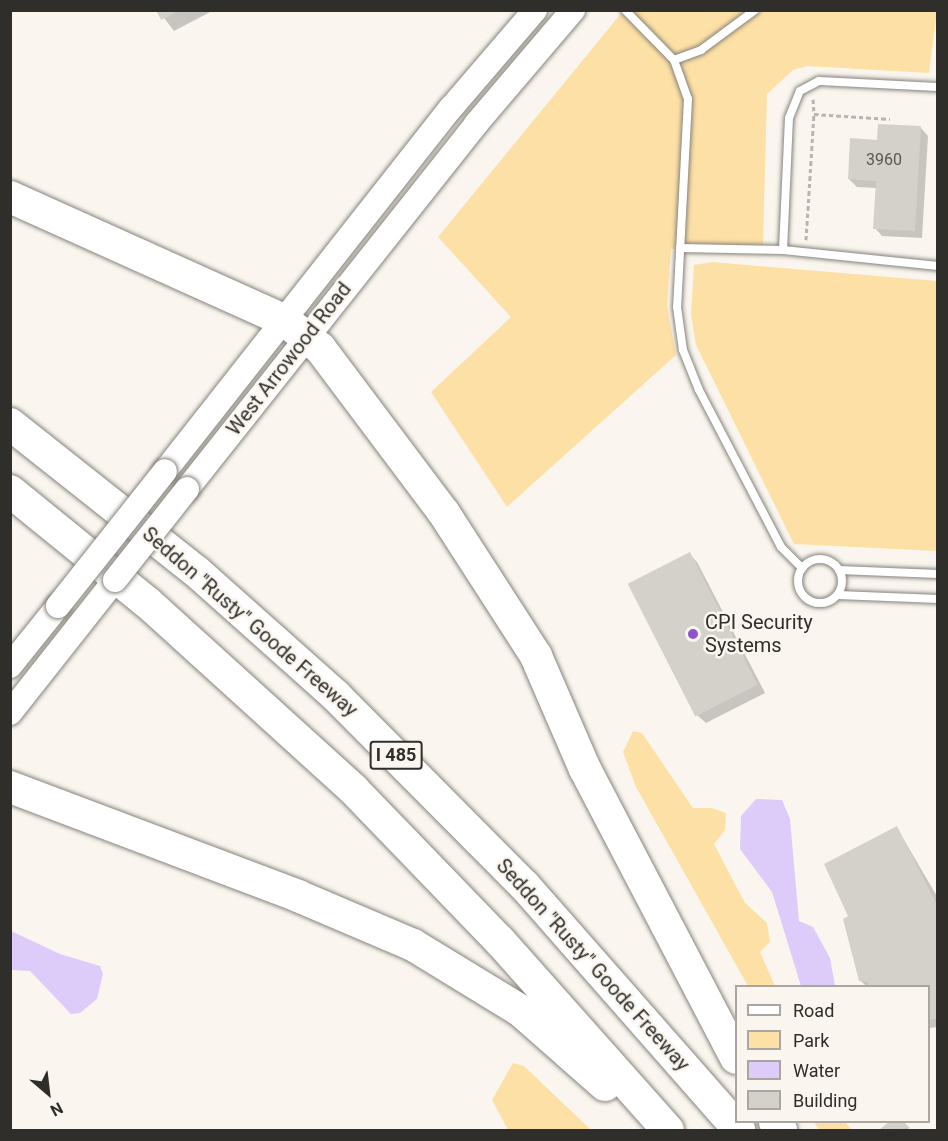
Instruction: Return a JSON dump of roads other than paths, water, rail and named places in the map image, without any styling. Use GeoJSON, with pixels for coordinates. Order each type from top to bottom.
{"type":"FeatureCollection","features":[{"type":"Feature","properties":{"kind":"highway"},"geometry":{"type":"LineString","coordinates":[[10,197],[295,328],[320,348],[444,513],[536,656],[585,769],[735,1056]]}},
{"type":"Feature","properties":{"kind":"highway","name":"Seddon \"Rusty\" Goode Freeway"},"geometry":{"type":"LineString","coordinates":[[10,424],[197,572],[342,702],[524,885],[739,1131]]}},
{"type":"Feature","properties":{"kind":"highway","name":"I 485"},"geometry":{"type":"LineString","coordinates":[[10,491],[148,603],[354,789],[500,941],[668,1131]]}},
{"type":"Feature","properties":{"kind":"highway"},"geometry":{"type":"LineString","coordinates":[[10,787],[298,896],[413,945],[521,1011],[650,1131]]}},
{"type":"Feature","properties":{"kind":"main road","name":"West Arrowood Road"},"geometry":{"type":"LineString","coordinates":[[10,713],[187,489],[295,328],[451,108],[535,10]]}},
{"type":"Feature","properties":{"kind":"main road","name":"West Arrowood Road"},"geometry":{"type":"LineString","coordinates":[[10,666],[165,471],[476,124],[573,10]]}},
{"type":"Feature","properties":{"kind":"lane"},"geometry":{"type":"LineString","coordinates":[[625,10],[674,60],[685,85],[689,114],[680,248],[678,321],[687,363],[781,547],[802,568]]}},
{"type":"Feature","properties":{"kind":"lane"},"geometry":{"type":"LineString","coordinates":[[674,60],[701,50],[755,10]]}},
{"type":"Feature","properties":{"kind":"lane"},"geometry":{"type":"LineString","coordinates":[[783,250],[789,118],[800,91],[819,81],[938,87]]}},
{"type":"Feature","properties":{"kind":"lane"},"geometry":{"type":"LineString","coordinates":[[680,248],[783,250],[938,266]]}},
{"type":"Feature","properties":{"kind":"lane"},"geometry":{"type":"LineString","coordinates":[[838,595],[842,581],[839,570],[832,562],[818,559],[802,568],[798,585],[805,597],[818,603],[838,595],[938,599]]}},
{"type":"Feature","properties":{"kind":"lane"},"geometry":{"type":"LineString","coordinates":[[839,570],[938,574]]}},
{"type":"Feature","properties":{"kind":"water"},"geometry":{"type":"Polygon","coordinates":[[[756,799],[782,800],[790,819],[799,921],[813,927],[830,958],[835,985],[801,985],[772,892],[740,849],[741,816],[756,799]]]}},
{"type":"Feature","properties":{"kind":"water"},"geometry":{"type":"Polygon","coordinates":[[[11,931],[60,954],[100,966],[103,974],[97,999],[80,1013],[71,1014],[30,971],[11,970],[11,931]]]}},
{"type":"Feature","properties":{"kind":"place","name":"CPI Security Systems"},"geometry":{"type":"Point","coordinates":[693,634]}}]}
